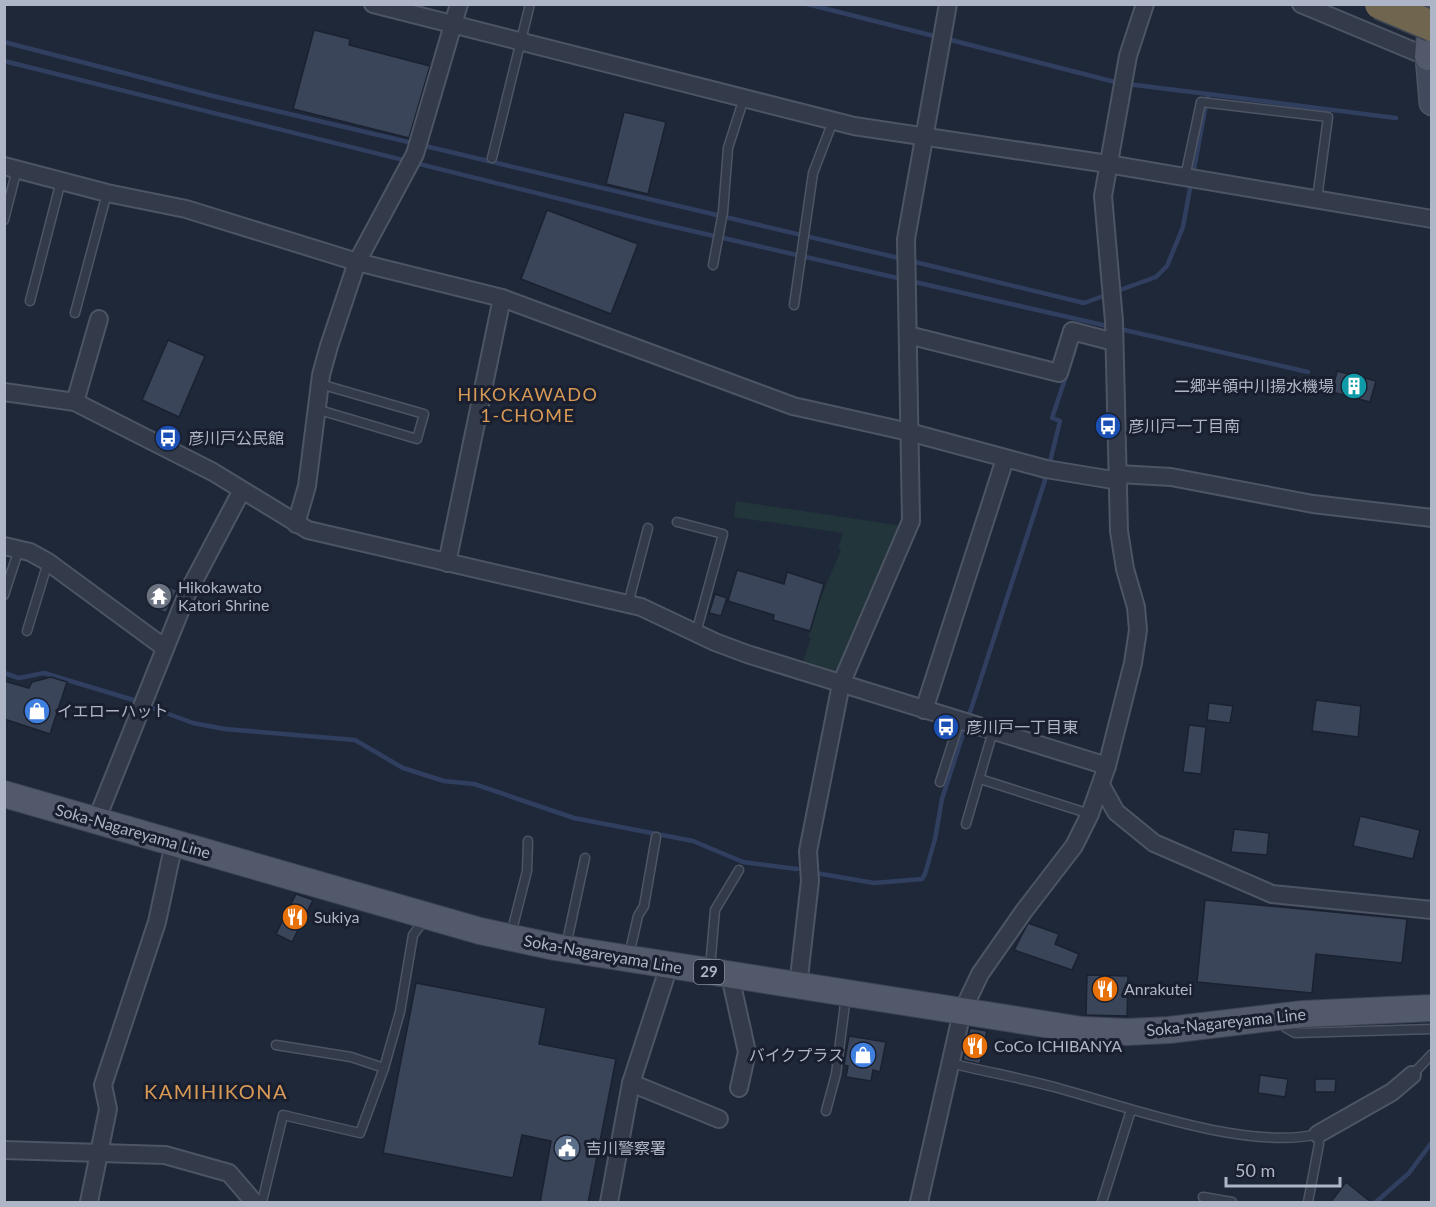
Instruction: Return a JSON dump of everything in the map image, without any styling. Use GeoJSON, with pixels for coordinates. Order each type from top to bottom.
{"type":"FeatureCollection","features":[{"type":"Feature","properties":{"kind":"highway"},"geometry":{"type":"LineString","coordinates":[[1380,4],[1431,26]]}},
{"type":"Feature","properties":{"kind":"main road"},"geometry":{"type":"LineString","coordinates":[[1428,57],[1431,11]]}},
{"type":"Feature","properties":{"kind":"main road","name":"Soka-Nagareyama Line"},"geometry":{"type":"LineString","coordinates":[[4,794],[427,916],[565,949],[1082,1030],[1126,1032],[1212,1026],[1277,1017],[1383,1008],[1431,1008]]}},
{"type":"Feature","properties":{"kind":"street"},"geometry":{"type":"LineString","coordinates":[[373,4],[833,121],[1108,164],[1431,219]]}},
{"type":"Feature","properties":{"kind":"street"},"geometry":{"type":"LineString","coordinates":[[296,524],[307,486],[316,409],[329,346],[357,262],[415,153],[459,4]]}},
{"type":"Feature","properties":{"kind":"street"},"geometry":{"type":"LineString","coordinates":[[798,986],[810,881],[808,851],[841,684],[911,520],[906,239],[948,4]]}},
{"type":"Feature","properties":{"kind":"street"},"geometry":{"type":"LineString","coordinates":[[919,1203],[962,1012],[980,974],[1024,911],[1074,846],[1090,814],[1107,766],[1133,663],[1138,630],[1136,607],[1120,540],[1114,342],[1102,196],[1128,56],[1145,4]]}},
{"type":"Feature","properties":{"kind":"street"},"geometry":{"type":"LineString","coordinates":[[1302,4],[1428,57],[1431,103]]}},
{"type":"Feature","properties":{"kind":"street"},"geometry":{"type":"LineString","coordinates":[[10,168],[107,193],[186,209],[357,262],[502,298],[793,406],[909,432],[1005,459],[1046,469],[1119,478],[1171,477],[1313,504],[1431,518]]}},
{"type":"Feature","properties":{"kind":"street"},"geometry":{"type":"LineString","coordinates":[[447,563],[502,298]]}},
{"type":"Feature","properties":{"kind":"street"},"geometry":{"type":"LineString","coordinates":[[75,402],[99,319]]}},
{"type":"Feature","properties":{"kind":"street"},"geometry":{"type":"LineString","coordinates":[[908,335],[1059,373],[1072,332],[1114,342]]}},
{"type":"Feature","properties":{"kind":"street"},"geometry":{"type":"LineString","coordinates":[[4,392],[75,402],[165,446],[308,530],[341,540],[641,607],[747,654],[1107,766]]}},
{"type":"Feature","properties":{"kind":"street"},"geometry":{"type":"LineString","coordinates":[[924,710],[1005,459]]}},
{"type":"Feature","properties":{"kind":"street"},"geometry":{"type":"LineString","coordinates":[[96,821],[187,594],[242,490]]}},
{"type":"Feature","properties":{"kind":"street"},"geometry":{"type":"LineString","coordinates":[[12,548],[48,562],[165,648]]}},
{"type":"Feature","properties":{"kind":"street"},"geometry":{"type":"LineString","coordinates":[[1101,785],[1116,812],[1154,843],[1272,894],[1431,910]]}},
{"type":"Feature","properties":{"kind":"street"},"geometry":{"type":"LineString","coordinates":[[89,1203],[108,1110],[103,1085],[157,922],[174,843]]}},
{"type":"Feature","properties":{"kind":"street"},"geometry":{"type":"LineString","coordinates":[[609,1203],[631,1083],[669,966]]}},
{"type":"Feature","properties":{"kind":"street"},"geometry":{"type":"LineString","coordinates":[[720,974],[747,1052],[739,1088]]}},
{"type":"Feature","properties":{"kind":"street"},"geometry":{"type":"LineString","coordinates":[[1318,1134],[1392,1092],[1412,1076]]}},
{"type":"Feature","properties":{"kind":"street"},"geometry":{"type":"LineString","coordinates":[[631,1083],[719,1119]]}},
{"type":"Feature","properties":{"kind":"street"},"geometry":{"type":"LineString","coordinates":[[4,1150],[165,1155],[189,1160],[229,1173],[254,1203]]}},
{"type":"Feature","properties":{"kind":"lane"},"geometry":{"type":"LineString","coordinates":[[492,158],[530,4]]}},
{"type":"Feature","properties":{"kind":"lane"},"geometry":{"type":"LineString","coordinates":[[713,264],[723,212],[728,148],[745,97]]}},
{"type":"Feature","properties":{"kind":"lane"},"geometry":{"type":"LineString","coordinates":[[1185,177],[1201,102],[1328,117],[1317,199]]}},
{"type":"Feature","properties":{"kind":"lane"},"geometry":{"type":"LineString","coordinates":[[794,305],[813,173],[833,121]]}},
{"type":"Feature","properties":{"kind":"lane"},"geometry":{"type":"LineString","coordinates":[[4,220],[10,168]]}},
{"type":"Feature","properties":{"kind":"lane"},"geometry":{"type":"LineString","coordinates":[[30,301],[61,181]]}},
{"type":"Feature","properties":{"kind":"lane"},"geometry":{"type":"LineString","coordinates":[[75,313],[107,193]]}},
{"type":"Feature","properties":{"kind":"lane"},"geometry":{"type":"LineString","coordinates":[[316,409],[417,439],[424,414],[320,384]]}},
{"type":"Feature","properties":{"kind":"lane"},"geometry":{"type":"LineString","coordinates":[[677,522],[723,534],[696,633]]}},
{"type":"Feature","properties":{"kind":"lane"},"geometry":{"type":"LineString","coordinates":[[628,604],[648,528]]}},
{"type":"Feature","properties":{"kind":"lane"},"geometry":{"type":"LineString","coordinates":[[4,596],[12,548]]}},
{"type":"Feature","properties":{"kind":"lane"},"geometry":{"type":"LineString","coordinates":[[27,631],[48,562]]}},
{"type":"Feature","properties":{"kind":"lane"},"geometry":{"type":"LineString","coordinates":[[940,782],[960,720]]}},
{"type":"Feature","properties":{"kind":"lane"},"geometry":{"type":"LineString","coordinates":[[966,824],[993,731]]}},
{"type":"Feature","properties":{"kind":"lane"},"geometry":{"type":"LineString","coordinates":[[980,778],[1090,814]]}},
{"type":"Feature","properties":{"kind":"lane"},"geometry":{"type":"LineString","coordinates":[[628,959],[638,916],[644,906],[656,837]]}},
{"type":"Feature","properties":{"kind":"lane"},"geometry":{"type":"LineString","coordinates":[[511,937],[527,871],[528,841]]}},
{"type":"Feature","properties":{"kind":"lane"},"geometry":{"type":"LineString","coordinates":[[565,949],[585,858]]}},
{"type":"Feature","properties":{"kind":"lane"},"geometry":{"type":"LineString","coordinates":[[720,974],[715,910],[739,870]]}},
{"type":"Feature","properties":{"kind":"lane"},"geometry":{"type":"LineString","coordinates":[[262,1203],[283,1115],[360,1133],[384,1068],[400,1012],[413,935],[427,916]]}},
{"type":"Feature","properties":{"kind":"lane"},"geometry":{"type":"LineString","coordinates":[[826,1111],[836,1074],[846,994]]}},
{"type":"Feature","properties":{"kind":"lane"},"geometry":{"type":"LineString","coordinates":[[1277,1017],[1286,1028],[1295,1033],[1431,1029]]}},
{"type":"Feature","properties":{"kind":"lane"},"geometry":{"type":"LineString","coordinates":[[276,1045],[351,1057],[384,1068]]}},
{"type":"Feature","properties":{"kind":"lane"},"geometry":{"type":"LineString","coordinates":[[1412,1076],[1431,1054]]}},
{"type":"Feature","properties":{"kind":"lane"},"geometry":{"type":"LineString","coordinates":[[950,1063],[1056,1087],[1131,1110],[1256,1137],[1274,1139],[1318,1134],[1319,1144],[1308,1203]]}},
{"type":"Feature","properties":{"kind":"lane"},"geometry":{"type":"LineString","coordinates":[[1102,1203],[1131,1110]]}},
{"type":"Feature","properties":{"kind":"lane"},"geometry":{"type":"LineString","coordinates":[[1203,1197],[1232,1203]]}},
{"type":"Feature","properties":{"kind":"green space"},"geometry":{"type":"Polygon","coordinates":[[[736,501],[903,526],[841,668],[835,671],[803,661],[811,638],[808,637],[811,629],[808,627],[841,550],[838,548],[843,533],[734,517],[736,501]]]}},
{"type":"Feature","properties":{"kind":"building"},"geometry":{"type":"Polygon","coordinates":[[[314,30],[350,39],[349,45],[430,66],[409,138],[293,109],[314,30]]]}},
{"type":"Feature","properties":{"kind":"building"},"geometry":{"type":"Polygon","coordinates":[[[624,112],[666,122],[648,194],[606,184],[624,112]]]}},
{"type":"Feature","properties":{"kind":"building"},"geometry":{"type":"Polygon","coordinates":[[[547,210],[638,244],[611,314],[521,279],[547,210]]]}},
{"type":"Feature","properties":{"kind":"building"},"geometry":{"type":"Polygon","coordinates":[[[168,340],[205,356],[179,417],[142,400],[168,340]]]}},
{"type":"Feature","properties":{"kind":"building","name":"二郷半領中川揚水機場"},"geometry":{"type":"Polygon","coordinates":[[[1337,371],[1376,381],[1370,402],[1332,392],[1337,371]]]}},
{"type":"Feature","properties":{"kind":"building"},"geometry":{"type":"Polygon","coordinates":[[[737,570],[784,584],[787,572],[824,584],[810,631],[773,620],[774,615],[728,601],[737,570]]]}},
{"type":"Feature","properties":{"kind":"building"},"geometry":{"type":"Polygon","coordinates":[[[157,581],[177,590],[166,613],[146,604],[157,581]]]}},
{"type":"Feature","properties":{"kind":"building"},"geometry":{"type":"Polygon","coordinates":[[[715,594],[727,598],[721,616],[709,613],[715,594]]]}},
{"type":"Feature","properties":{"kind":"building"},"geometry":{"type":"Polygon","coordinates":[[[51,677],[67,682],[50,734],[4,719],[4,681],[29,688],[32,682],[51,677]]]}},
{"type":"Feature","properties":{"kind":"building"},"geometry":{"type":"Polygon","coordinates":[[[1316,700],[1361,706],[1358,737],[1312,731],[1316,700]]]}},
{"type":"Feature","properties":{"kind":"building"},"geometry":{"type":"Polygon","coordinates":[[[1209,703],[1233,706],[1230,723],[1207,720],[1209,703]]]}},
{"type":"Feature","properties":{"kind":"building"},"geometry":{"type":"Polygon","coordinates":[[[1189,725],[1206,727],[1201,774],[1183,772],[1189,725]]]}},
{"type":"Feature","properties":{"kind":"building"},"geometry":{"type":"Polygon","coordinates":[[[1360,816],[1420,830],[1413,859],[1353,846],[1360,816]]]}},
{"type":"Feature","properties":{"kind":"building"},"geometry":{"type":"Polygon","coordinates":[[[1234,829],[1269,833],[1267,855],[1231,852],[1234,829]]]}},
{"type":"Feature","properties":{"kind":"building","name":"Sukiya"},"geometry":{"type":"Polygon","coordinates":[[[296,894],[313,900],[292,942],[276,934],[296,894]]]}},
{"type":"Feature","properties":{"kind":"building"},"geometry":{"type":"Polygon","coordinates":[[[1205,900],[1407,919],[1402,963],[1316,954],[1312,993],[1197,982],[1205,900]]]}},
{"type":"Feature","properties":{"kind":"building"},"geometry":{"type":"Polygon","coordinates":[[[1028,923],[1059,934],[1055,944],[1079,954],[1072,970],[1014,950],[1028,923]]]}},
{"type":"Feature","properties":{"kind":"building"},"geometry":{"type":"Polygon","coordinates":[[[1087,975],[1128,976],[1127,1016],[1086,1015],[1087,975]]]}},
{"type":"Feature","properties":{"kind":"building"},"geometry":{"type":"Polygon","coordinates":[[[416,983],[546,1008],[539,1044],[616,1059],[588,1203],[540,1203],[551,1141],[522,1135],[513,1178],[383,1153],[416,983]]]}},
{"type":"Feature","properties":{"kind":"building","name":"CoCo ICHIBANYA"},"geometry":{"type":"Polygon","coordinates":[[[970,1028],[987,1031],[980,1064],[963,1060],[970,1028]]]}},
{"type":"Feature","properties":{"kind":"building"},"geometry":{"type":"Polygon","coordinates":[[[849,1036],[886,1042],[880,1072],[873,1070],[871,1081],[846,1077],[848,1066],[844,1065],[849,1036]]]}},
{"type":"Feature","properties":{"kind":"building"},"geometry":{"type":"Polygon","coordinates":[[[1260,1075],[1288,1079],[1285,1097],[1258,1093],[1260,1075]]]}},
{"type":"Feature","properties":{"kind":"building"},"geometry":{"type":"Polygon","coordinates":[[[1315,1079],[1336,1079],[1335,1092],[1315,1092],[1315,1079]]]}},
{"type":"Feature","properties":{"kind":"building"},"geometry":{"type":"Polygon","coordinates":[[[1346,1182],[1372,1203],[1330,1203],[1346,1182]]]}},
{"type":"Feature","properties":{"kind":"waterway"},"geometry":{"type":"LineString","coordinates":[[807,4],[938,37]]}},
{"type":"Feature","properties":{"kind":"waterway"},"geometry":{"type":"LineString","coordinates":[[947,39],[1119,83]]}},
{"type":"Feature","properties":{"kind":"waterway"},"geometry":{"type":"LineString","coordinates":[[4,42],[213,96],[903,259]]}},
{"type":"Feature","properties":{"kind":"waterway"},"geometry":{"type":"LineString","coordinates":[[4,61],[653,222],[1308,372]]}},
{"type":"Feature","properties":{"kind":"waterway"},"geometry":{"type":"LineString","coordinates":[[1127,84],[1208,94]]}},
{"type":"Feature","properties":{"kind":"waterway"},"geometry":{"type":"LineString","coordinates":[[1193,174],[1208,94],[1396,118]]}},
{"type":"Feature","properties":{"kind":"waterway"},"geometry":{"type":"LineString","coordinates":[[911,261],[1084,303],[1156,277],[1167,266],[1183,227],[1191,183]]}},
{"type":"Feature","properties":{"kind":"waterway"},"geometry":{"type":"LineString","coordinates":[[1049,466],[1060,421],[1052,418],[1075,349]]}},
{"type":"Feature","properties":{"kind":"waterway"},"geometry":{"type":"LineString","coordinates":[[816,873],[874,883],[922,879],[925,874],[935,839],[942,799],[1047,474]]}},
{"type":"Feature","properties":{"kind":"waterway"},"geometry":{"type":"LineString","coordinates":[[4,673],[19,678],[44,673],[140,702]]}},
{"type":"Feature","properties":{"kind":"waterway"},"geometry":{"type":"LineString","coordinates":[[147,706],[193,723],[225,729],[355,740],[403,768],[444,781],[474,784],[574,818],[693,841],[743,862],[797,869]]}},
{"type":"Feature","properties":{"kind":"waterway"},"geometry":{"type":"LineString","coordinates":[[1376,1202],[1409,1173],[1432,1142]]}},
{"type":"Feature","properties":{"kind":"place","name":"二郷半領中川揚水機場"},"geometry":{"type":"Point","coordinates":[1354,386]}},
{"type":"Feature","properties":{"kind":"place","name":"彦川戸一丁目南"},"geometry":{"type":"Point","coordinates":[1108,426]}},
{"type":"Feature","properties":{"kind":"place","name":"彦川戸公民館"},"geometry":{"type":"Point","coordinates":[168,438]}},
{"type":"Feature","properties":{"kind":"place","name":"Hikokawato Katori Shrine"},"geometry":{"type":"Point","coordinates":[159,596]}},
{"type":"Feature","properties":{"kind":"place","name":"イエローハット"},"geometry":{"type":"Point","coordinates":[37,711]}},
{"type":"Feature","properties":{"kind":"place","name":"彦川戸一丁目東"},"geometry":{"type":"Point","coordinates":[946,727]}},
{"type":"Feature","properties":{"kind":"place","name":"Sukiya"},"geometry":{"type":"Point","coordinates":[295,917]}},
{"type":"Feature","properties":{"kind":"place","name":"Anrakutei"},"geometry":{"type":"Point","coordinates":[1105,989]}},
{"type":"Feature","properties":{"kind":"place","name":"CoCo ICHIBANYA"},"geometry":{"type":"Point","coordinates":[975,1046]}},
{"type":"Feature","properties":{"kind":"place","name":"バイクプラス"},"geometry":{"type":"Point","coordinates":[863,1055]}},
{"type":"Feature","properties":{"kind":"place","name":"吉川警察署"},"geometry":{"type":"Point","coordinates":[567,1148]}},
{"type":"Feature","properties":{"kind":"district","name":"HIKOKAWADO 1-CHOME"},"geometry":{"type":"Point","coordinates":[528,405]}},
{"type":"Feature","properties":{"kind":"district","name":"KAMIHIKONA"},"geometry":{"type":"Point","coordinates":[216,1092]}}]}
